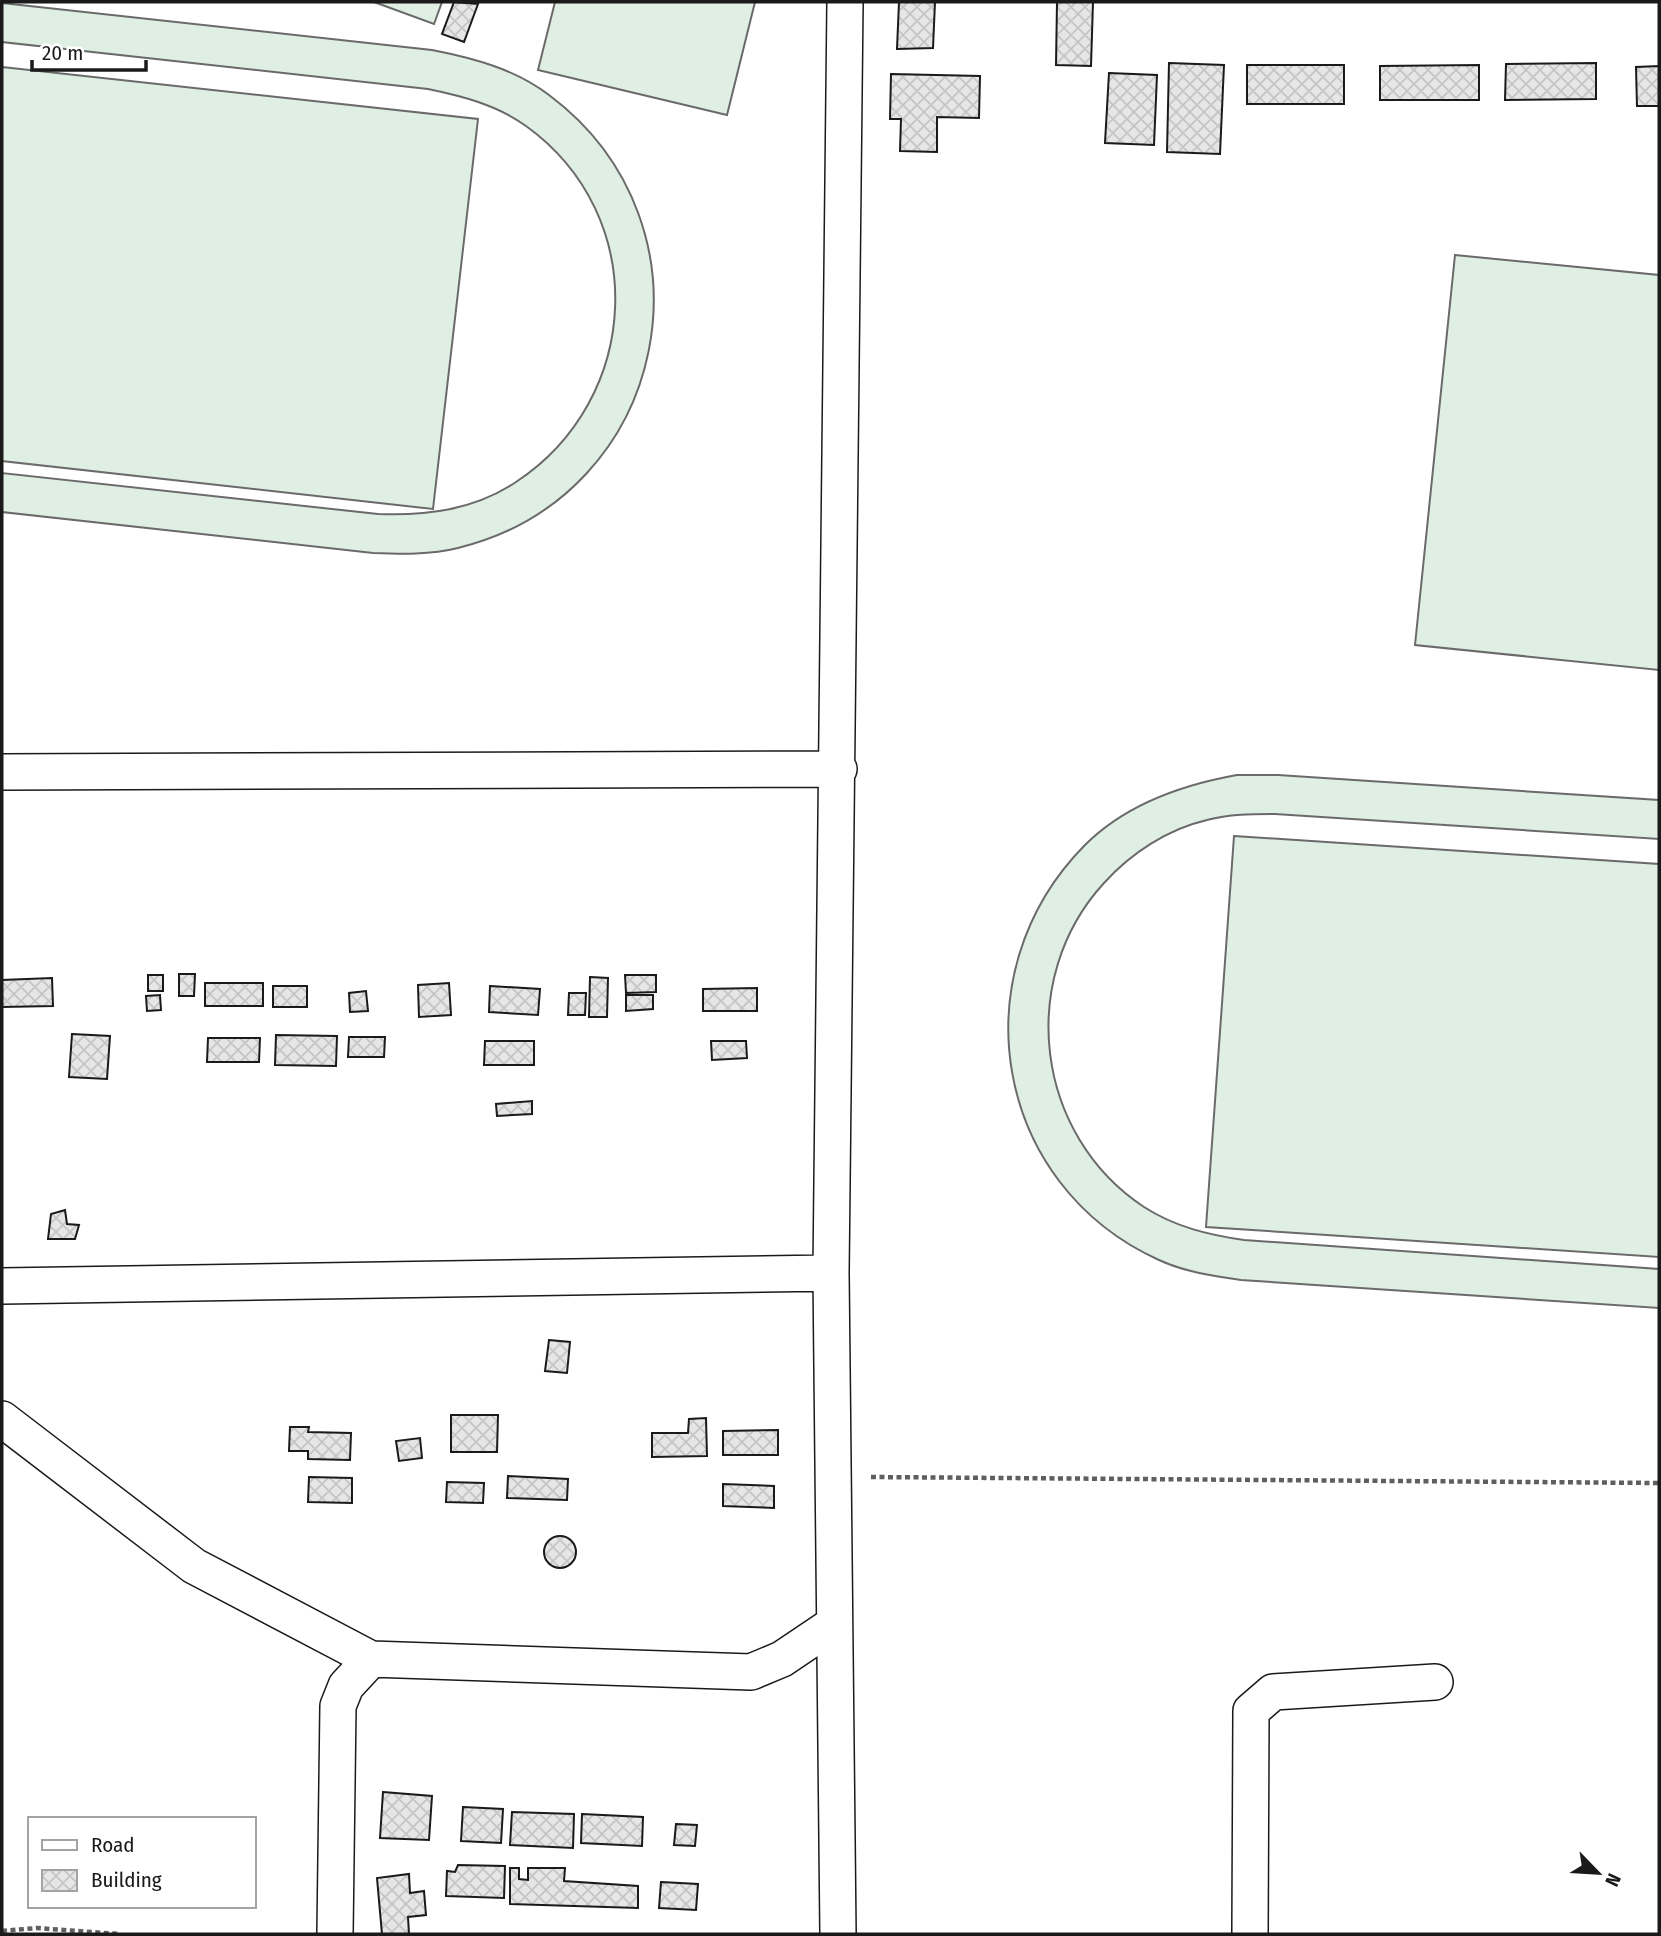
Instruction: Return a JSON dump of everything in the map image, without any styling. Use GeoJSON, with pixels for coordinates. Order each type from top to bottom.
{"type":"FeatureCollection","features":[{"type":"Feature","properties":{"kind":"street"},"geometry":{"type":"LineString","coordinates":[[838,1934],[831,1273],[839,769],[845,2]]}},
{"type":"Feature","properties":{"kind":"street"},"geometry":{"type":"LineString","coordinates":[[2,772],[839,769]]}},
{"type":"Feature","properties":{"kind":"street"},"geometry":{"type":"LineString","coordinates":[[2,1286],[831,1273]]}},
{"type":"Feature","properties":{"kind":"street"},"geometry":{"type":"LineString","coordinates":[[2,1419],[194,1566],[371,1659],[751,1672],[782,1659],[834,1624]]}},
{"type":"Feature","properties":{"kind":"street"},"geometry":{"type":"LineString","coordinates":[[335,1934],[338,1706],[346,1686],[371,1659]]}},
{"type":"Feature","properties":{"kind":"street"},"geometry":{"type":"LineString","coordinates":[[1250,1934],[1251,1711],[1273,1692],[1435,1682]]}},
{"type":"Feature","properties":{"kind":"path"},"geometry":{"type":"LineString","coordinates":[[835,1477],[1659,1483]]}},
{"type":"Feature","properties":{"kind":"path"},"geometry":{"type":"LineString","coordinates":[[2,1931],[37,1928],[119,1934]]}},
{"type":"Feature","properties":{"kind":"green space"},"geometry":{"type":"Polygon","coordinates":[[[374,2],[442,2],[434,24],[374,2]]]}},
{"type":"Feature","properties":{"kind":"green space"},"geometry":{"type":"Polygon","coordinates":[[[555,2],[755,2],[727,115],[538,70],[555,2]]]}},
{"type":"Feature","properties":{"kind":"green space"},"geometry":{"type":"Polygon","coordinates":[[[2,3],[432,50],[508,71],[549,95],[604,150],[638,214],[653,282],[649,351],[626,416],[586,474],[530,519],[458,548],[426,553],[373,553],[2,512],[2,473],[378,514],[414,514],[467,505],[516,482],[558,447],[588,404],[607,357],[615,307],[611,256],[595,208],[567,164],[526,126],[503,112],[466,98],[428,89],[2,42],[2,3]]]}},
{"type":"Feature","properties":{"kind":"green space"},"geometry":{"type":"Polygon","coordinates":[[[2,67],[478,119],[433,509],[2,461],[2,67]]]}},
{"type":"Feature","properties":{"kind":"green space"},"geometry":{"type":"Polygon","coordinates":[[[1455,255],[1659,275],[1659,670],[1415,645],[1455,255]]]}},
{"type":"Feature","properties":{"kind":"green space"},"geometry":{"type":"Polygon","coordinates":[[[1237,775],[1278,775],[1659,800],[1659,839],[1275,814],[1232,815],[1192,824],[1164,836],[1138,852],[1115,872],[1076,922],[1058,964],[1049,1009],[1050,1054],[1060,1098],[1079,1140],[1107,1176],[1144,1207],[1168,1220],[1205,1233],[1231,1238],[1659,1269],[1659,1308],[1241,1280],[1199,1273],[1159,1260],[1103,1226],[1060,1182],[1029,1129],[1012,1072],[1009,1013],[1020,953],[1045,897],[1085,845],[1101,831],[1136,807],[1155,798],[1195,784],[1237,775]]]}},
{"type":"Feature","properties":{"kind":"green space"},"geometry":{"type":"Polygon","coordinates":[[[1234,836],[1659,864],[1659,1257],[1206,1227],[1234,836]]]}},
{"type":"Feature","properties":{"kind":"building"},"geometry":{"type":"Polygon","coordinates":[[[454,2],[478,4],[464,42],[442,34],[454,2]]]}},
{"type":"Feature","properties":{"kind":"building"},"geometry":{"type":"Polygon","coordinates":[[[899,2],[935,2],[933,48],[897,49],[899,2]]]}},
{"type":"Feature","properties":{"kind":"building"},"geometry":{"type":"Polygon","coordinates":[[[1057,2],[1093,2],[1091,66],[1056,65],[1057,2]]]}},
{"type":"Feature","properties":{"kind":"building"},"geometry":{"type":"Polygon","coordinates":[[[1169,63],[1224,65],[1220,154],[1167,152],[1169,63]]]}},
{"type":"Feature","properties":{"kind":"building"},"geometry":{"type":"Polygon","coordinates":[[[1596,63],[1596,99],[1505,100],[1506,64],[1596,63]]]}},
{"type":"Feature","properties":{"kind":"building"},"geometry":{"type":"Polygon","coordinates":[[[1247,65],[1344,65],[1344,104],[1247,104],[1247,65]]]}},
{"type":"Feature","properties":{"kind":"building"},"geometry":{"type":"Polygon","coordinates":[[[1479,65],[1479,100],[1380,100],[1380,66],[1479,65]]]}},
{"type":"Feature","properties":{"kind":"building"},"geometry":{"type":"Polygon","coordinates":[[[1659,66],[1659,106],[1637,106],[1636,67],[1659,66]]]}},
{"type":"Feature","properties":{"kind":"building"},"geometry":{"type":"Polygon","coordinates":[[[1109,73],[1157,75],[1154,145],[1105,143],[1109,73]]]}},
{"type":"Feature","properties":{"kind":"building"},"geometry":{"type":"Polygon","coordinates":[[[891,74],[980,76],[979,118],[937,117],[937,152],[900,151],[901,119],[890,119],[891,74]]]}},
{"type":"Feature","properties":{"kind":"building"},"geometry":{"type":"Polygon","coordinates":[[[179,974],[195,974],[194,996],[179,996],[179,974]]]}},
{"type":"Feature","properties":{"kind":"building"},"geometry":{"type":"Polygon","coordinates":[[[148,975],[163,975],[163,991],[148,991],[148,975]]]}},
{"type":"Feature","properties":{"kind":"building"},"geometry":{"type":"Polygon","coordinates":[[[625,975],[656,975],[656,992],[626,993],[625,975]]]}},
{"type":"Feature","properties":{"kind":"building"},"geometry":{"type":"Polygon","coordinates":[[[590,977],[608,978],[607,1017],[589,1017],[590,977]]]}},
{"type":"Feature","properties":{"kind":"building"},"geometry":{"type":"Polygon","coordinates":[[[52,978],[53,1006],[2,1007],[2,980],[52,978]]]}},
{"type":"Feature","properties":{"kind":"building"},"geometry":{"type":"Polygon","coordinates":[[[205,983],[263,983],[263,1006],[205,1006],[205,983]]]}},
{"type":"Feature","properties":{"kind":"building"},"geometry":{"type":"Polygon","coordinates":[[[449,983],[451,1015],[419,1017],[418,985],[449,983]]]}},
{"type":"Feature","properties":{"kind":"building"},"geometry":{"type":"Polygon","coordinates":[[[273,986],[307,986],[307,1007],[273,1007],[273,986]]]}},
{"type":"Feature","properties":{"kind":"building"},"geometry":{"type":"Polygon","coordinates":[[[490,986],[540,989],[538,1015],[489,1012],[490,986]]]}},
{"type":"Feature","properties":{"kind":"building"},"geometry":{"type":"Polygon","coordinates":[[[757,988],[757,1011],[703,1011],[703,989],[757,988]]]}},
{"type":"Feature","properties":{"kind":"building"},"geometry":{"type":"Polygon","coordinates":[[[366,991],[368,1011],[350,1012],[349,993],[366,991]]]}},
{"type":"Feature","properties":{"kind":"building"},"geometry":{"type":"Polygon","coordinates":[[[569,993],[586,993],[585,1015],[568,1015],[569,993]]]}},
{"type":"Feature","properties":{"kind":"building"},"geometry":{"type":"Polygon","coordinates":[[[160,995],[161,1010],[147,1011],[146,996],[160,995]]]}},
{"type":"Feature","properties":{"kind":"building"},"geometry":{"type":"Polygon","coordinates":[[[626,995],[653,995],[653,1009],[626,1011],[626,995]]]}},
{"type":"Feature","properties":{"kind":"building"},"geometry":{"type":"Polygon","coordinates":[[[72,1034],[110,1036],[107,1079],[69,1077],[72,1034]]]}},
{"type":"Feature","properties":{"kind":"building"},"geometry":{"type":"Polygon","coordinates":[[[276,1035],[337,1036],[336,1066],[275,1065],[276,1035]]]}},
{"type":"Feature","properties":{"kind":"building"},"geometry":{"type":"Polygon","coordinates":[[[349,1037],[385,1037],[384,1057],[348,1057],[349,1037]]]}},
{"type":"Feature","properties":{"kind":"building"},"geometry":{"type":"Polygon","coordinates":[[[208,1038],[260,1038],[259,1062],[207,1062],[208,1038]]]}},
{"type":"Feature","properties":{"kind":"building"},"geometry":{"type":"Polygon","coordinates":[[[485,1041],[534,1041],[534,1065],[484,1065],[485,1041]]]}},
{"type":"Feature","properties":{"kind":"building"},"geometry":{"type":"Polygon","coordinates":[[[711,1041],[746,1041],[747,1058],[712,1060],[711,1041]]]}},
{"type":"Feature","properties":{"kind":"building"},"geometry":{"type":"Polygon","coordinates":[[[532,1101],[532,1114],[497,1116],[496,1104],[532,1101]]]}},
{"type":"Feature","properties":{"kind":"building"},"geometry":{"type":"Polygon","coordinates":[[[65,1210],[67,1224],[79,1225],[75,1239],[48,1239],[51,1214],[65,1210]]]}},
{"type":"Feature","properties":{"kind":"building"},"geometry":{"type":"Polygon","coordinates":[[[549,1340],[570,1342],[567,1373],[545,1371],[549,1340]]]}},
{"type":"Feature","properties":{"kind":"building"},"geometry":{"type":"Polygon","coordinates":[[[451,1415],[498,1415],[497,1452],[451,1452],[451,1415]]]}},
{"type":"Feature","properties":{"kind":"building"},"geometry":{"type":"Polygon","coordinates":[[[706,1418],[707,1456],[652,1457],[652,1433],[688,1433],[689,1419],[706,1418]]]}},
{"type":"Feature","properties":{"kind":"building"},"geometry":{"type":"Polygon","coordinates":[[[290,1427],[309,1427],[308,1432],[351,1433],[350,1460],[308,1459],[308,1451],[289,1451],[290,1427]]]}},
{"type":"Feature","properties":{"kind":"building"},"geometry":{"type":"Polygon","coordinates":[[[778,1430],[778,1455],[723,1455],[723,1431],[778,1430]]]}},
{"type":"Feature","properties":{"kind":"building"},"geometry":{"type":"Polygon","coordinates":[[[420,1438],[422,1458],[399,1461],[396,1441],[420,1438]]]}},
{"type":"Feature","properties":{"kind":"building"},"geometry":{"type":"Polygon","coordinates":[[[508,1476],[568,1479],[567,1500],[507,1498],[508,1476]]]}},
{"type":"Feature","properties":{"kind":"building"},"geometry":{"type":"Polygon","coordinates":[[[309,1477],[352,1478],[352,1503],[308,1502],[309,1477]]]}},
{"type":"Feature","properties":{"kind":"building"},"geometry":{"type":"Polygon","coordinates":[[[447,1482],[484,1483],[483,1503],[446,1502],[447,1482]]]}},
{"type":"Feature","properties":{"kind":"building"},"geometry":{"type":"Polygon","coordinates":[[[723,1484],[774,1486],[774,1508],[723,1506],[723,1484]]]}},
{"type":"Feature","properties":{"kind":"building"},"geometry":{"type":"Polygon","coordinates":[[[560,1536],[571,1541],[576,1552],[571,1563],[560,1568],[549,1563],[544,1552],[549,1541],[560,1536]]]}},
{"type":"Feature","properties":{"kind":"building"},"geometry":{"type":"Polygon","coordinates":[[[383,1792],[432,1796],[429,1840],[380,1838],[383,1792]]]}},
{"type":"Feature","properties":{"kind":"building"},"geometry":{"type":"Polygon","coordinates":[[[463,1807],[503,1809],[501,1843],[461,1841],[463,1807]]]}},
{"type":"Feature","properties":{"kind":"building"},"geometry":{"type":"Polygon","coordinates":[[[512,1812],[574,1814],[573,1848],[510,1845],[512,1812]]]}},
{"type":"Feature","properties":{"kind":"building"},"geometry":{"type":"Polygon","coordinates":[[[582,1814],[643,1817],[642,1846],[581,1843],[582,1814]]]}},
{"type":"Feature","properties":{"kind":"building"},"geometry":{"type":"Polygon","coordinates":[[[676,1824],[697,1825],[695,1846],[674,1845],[676,1824]]]}},
{"type":"Feature","properties":{"kind":"building"},"geometry":{"type":"Polygon","coordinates":[[[458,1865],[505,1866],[504,1898],[446,1896],[447,1871],[455,1872],[458,1865]]]}},
{"type":"Feature","properties":{"kind":"building"},"geometry":{"type":"Polygon","coordinates":[[[510,1868],[519,1868],[519,1879],[528,1880],[528,1868],[565,1868],[564,1881],[638,1886],[638,1908],[510,1904],[510,1868]]]}},
{"type":"Feature","properties":{"kind":"building"},"geometry":{"type":"Polygon","coordinates":[[[409,1874],[410,1893],[424,1891],[426,1915],[408,1917],[409,1934],[382,1934],[377,1878],[409,1874]]]}},
{"type":"Feature","properties":{"kind":"building"},"geometry":{"type":"Polygon","coordinates":[[[661,1882],[698,1884],[696,1910],[659,1908],[661,1882]]]}}]}
